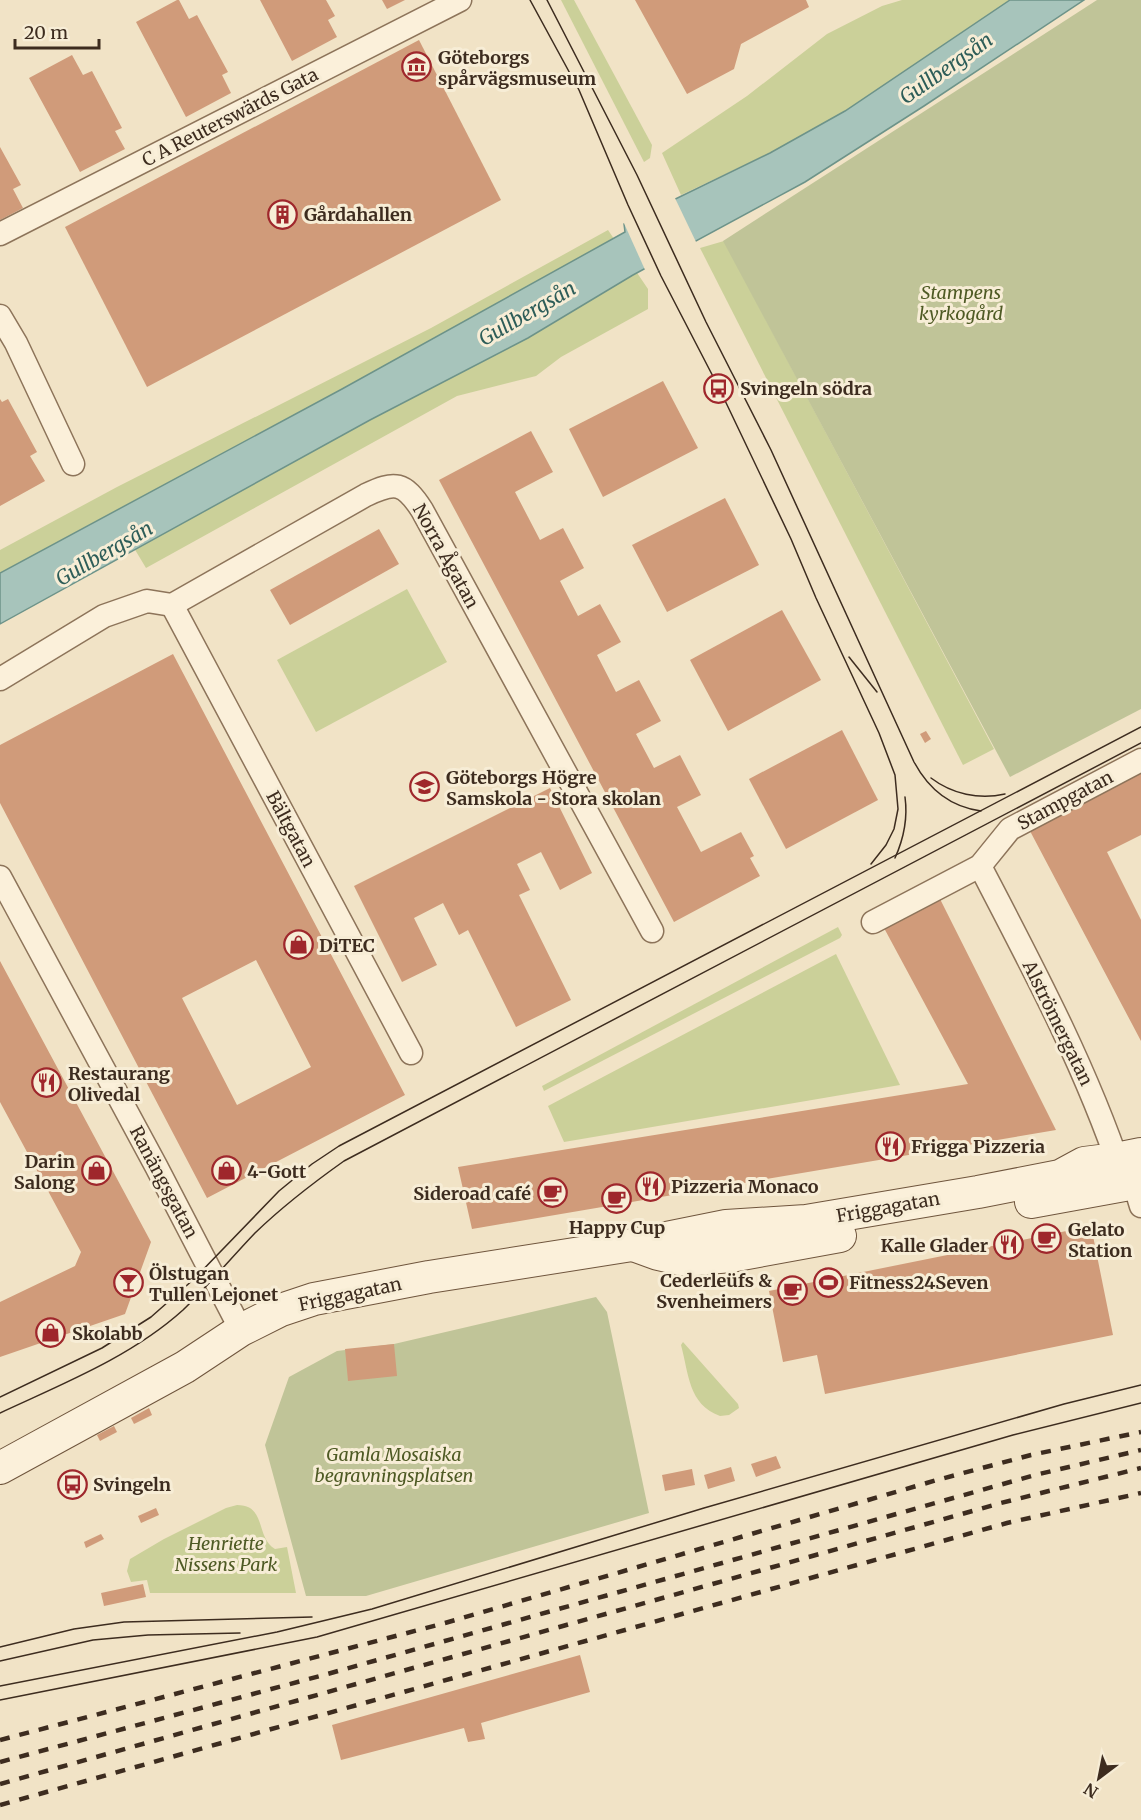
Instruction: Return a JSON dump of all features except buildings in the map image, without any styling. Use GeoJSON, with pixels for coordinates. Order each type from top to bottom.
{"type":"FeatureCollection","features":[{"type":"Feature","properties":{"kind":"main road","name":"Friggagatan"},"geometry":{"type":"LineString","coordinates":[[0,1468],[186,1367],[242,1330],[281,1310],[314,1299],[632,1245],[686,1260],[731,1256],[1133,1178]]}},
{"type":"Feature","properties":{"kind":"street","name":"C A Reuterswärds Gata"},"geometry":{"type":"LineString","coordinates":[[0,234],[460,0]]}},
{"type":"Feature","properties":{"kind":"street"},"geometry":{"type":"LineString","coordinates":[[0,316],[16,343],[73,464]]}},
{"type":"Feature","properties":{"kind":"street","name":"Norra Ågatan"},"geometry":{"type":"LineString","coordinates":[[172,605],[384,486],[405,489],[414,497],[422,510],[652,931]]}},
{"type":"Feature","properties":{"kind":"street"},"geometry":{"type":"LineString","coordinates":[[0,679],[104,616],[147,601],[172,605]]}},
{"type":"Feature","properties":{"kind":"street","name":"Bältgatan"},"geometry":{"type":"LineString","coordinates":[[172,605],[411,1053]]}},
{"type":"Feature","properties":{"kind":"street","name":"Stampgatan"},"geometry":{"type":"LineString","coordinates":[[873,922],[980,866],[1011,829],[1141,760]]}},
{"type":"Feature","properties":{"kind":"street","name":"Alströmergatan"},"geometry":{"type":"LineString","coordinates":[[980,866],[1075,1055],[1133,1178]]}},
{"type":"Feature","properties":{"kind":"street","name":"Ranängsgatan"},"geometry":{"type":"LineString","coordinates":[[0,877],[242,1330]]}},
{"type":"Feature","properties":{"kind":"green space"},"geometry":{"type":"Polygon","coordinates":[[[561,0],[574,0],[652,145],[650,158],[644,162],[561,0]]]}},
{"type":"Feature","properties":{"kind":"green space"},"geometry":{"type":"Polygon","coordinates":[[[902,0],[1010,0],[845,111],[770,153],[681,195],[662,153],[747,96],[827,34],[882,6],[902,0]]]}},
{"type":"Feature","properties":{"kind":"green space","name":"Stampens kyrkogård"},"geometry":{"type":"Polygon","coordinates":[[[1097,0],[1141,0],[1141,709],[1010,777],[723,241],[1097,0]]]}},
{"type":"Feature","properties":{"kind":"green space"},"geometry":{"type":"Polygon","coordinates":[[[608,230],[648,289],[648,309],[561,357],[536,376],[457,396],[146,568],[113,513],[0,573],[0,550],[117,487],[431,328],[608,230]]]}},
{"type":"Feature","properties":{"kind":"green space"},"geometry":{"type":"Polygon","coordinates":[[[724,241],[994,749],[963,765],[700,248],[724,241]]]}},
{"type":"Feature","properties":{"kind":"green space"},"geometry":{"type":"Polygon","coordinates":[[[407,589],[447,662],[316,732],[277,660],[407,589]]]}},
{"type":"Feature","properties":{"kind":"green space"},"geometry":{"type":"Polygon","coordinates":[[[838,927],[842,935],[840,938],[544,1091],[542,1086],[838,927]]]}},
{"type":"Feature","properties":{"kind":"green space"},"geometry":{"type":"Polygon","coordinates":[[[836,954],[900,1085],[564,1142],[548,1106],[836,954]]]}},
{"type":"Feature","properties":{"kind":"green space","name":"Gamla Mosaiska begravningsplatsen"},"geometry":{"type":"Polygon","coordinates":[[[596,1297],[607,1312],[649,1513],[366,1596],[306,1596],[265,1445],[289,1377],[337,1351],[394,1344],[596,1297]]]}},
{"type":"Feature","properties":{"kind":"green space"},"geometry":{"type":"Polygon","coordinates":[[[683,1342],[738,1404],[739,1408],[729,1415],[720,1416],[709,1411],[702,1404],[688,1377],[681,1345],[683,1342]]]}},
{"type":"Feature","properties":{"kind":"green space","name":"Henriette Nissens Park"},"geometry":{"type":"Polygon","coordinates":[[[237,1505],[253,1510],[269,1544],[275,1549],[287,1547],[296,1593],[150,1593],[147,1580],[131,1582],[127,1571],[130,1559],[164,1539],[226,1508],[237,1505]]]}},
{"type":"Feature","properties":{"kind":"water","name":"Gullbergsån"},"geometry":{"type":"Polygon","coordinates":[[[1010,0],[1084,0],[805,182],[633,275],[528,338],[370,420],[0,624],[0,573],[342,389],[625,232],[624,224],[770,153],[845,111],[1010,0]]]}},
{"type":"Feature","properties":{"kind":"pier"},"geometry":{"type":"Polygon","coordinates":[[[674,196],[697,244],[646,272],[623,221],[674,196]]]}},
{"type":"Feature","properties":{"kind":"tram line"},"geometry":{"type":"LineString","coordinates":[[530,0],[579,90],[661,276],[719,388],[879,733],[895,775],[898,809],[894,829],[886,845],[871,864]]}},
{"type":"Feature","properties":{"kind":"tram line"},"geometry":{"type":"LineString","coordinates":[[547,0],[637,175],[706,322],[771,450],[914,762],[926,780],[941,795],[959,805],[981,811]]}},
{"type":"Feature","properties":{"kind":"tram line"},"geometry":{"type":"LineString","coordinates":[[849,657],[877,692]]}},
{"type":"Feature","properties":{"kind":"tram line"},"geometry":{"type":"LineString","coordinates":[[0,1397],[102,1348],[151,1317],[194,1279],[279,1191],[312,1164],[339,1146],[1141,727]]}},
{"type":"Feature","properties":{"kind":"tram line"},"geometry":{"type":"LineString","coordinates":[[0,1413],[119,1356],[163,1327],[192,1301],[266,1223],[298,1195],[344,1161],[1141,743]]}},
{"type":"Feature","properties":{"kind":"tram line"},"geometry":{"type":"LineString","coordinates":[[931,778],[939,784],[966,794],[976,796],[1005,794]]}},
{"type":"Feature","properties":{"kind":"tram line"},"geometry":{"type":"LineString","coordinates":[[895,858],[904,828],[905,797]]}},
{"type":"Feature","properties":{"kind":"tram line"},"geometry":{"type":"LineString","coordinates":[[0,1686],[277,1632],[372,1609],[704,1508],[1064,1404],[1141,1385]]}},
{"type":"Feature","properties":{"kind":"tram line"},"geometry":{"type":"LineString","coordinates":[[0,1700],[317,1637],[1013,1435],[1141,1403]]}},
{"type":"Feature","properties":{"kind":"tram line"},"geometry":{"type":"LineString","coordinates":[[0,1647],[74,1629],[124,1622],[312,1617]]}},
{"type":"Feature","properties":{"kind":"tram line"},"geometry":{"type":"LineString","coordinates":[[0,1661],[93,1640],[148,1635],[240,1633]]}},
{"type":"Feature","properties":{"kind":"railway"},"geometry":{"type":"LineString","coordinates":[[0,1740],[445,1623],[937,1480],[1031,1455],[1141,1432]]}},
{"type":"Feature","properties":{"kind":"railway"},"geometry":{"type":"LineString","coordinates":[[0,1762],[331,1673],[1035,1475],[1141,1450]]}},
{"type":"Feature","properties":{"kind":"railway"},"geometry":{"type":"LineString","coordinates":[[0,1784],[1001,1503],[1141,1468]]}},
{"type":"Feature","properties":{"kind":"railway"},"geometry":{"type":"LineString","coordinates":[[0,1805],[1007,1523],[1141,1493]]}},
{"type":"Feature","properties":{"kind":"place","name":"Göteborgs spårvägsmuseum"},"geometry":{"type":"Point","coordinates":[417,67]}},
{"type":"Feature","properties":{"kind":"place","name":"Gårdahallen"},"geometry":{"type":"Point","coordinates":[283,214]}},
{"type":"Feature","properties":{"kind":"place","name":"Svingeln södra"},"geometry":{"type":"Point","coordinates":[719,388]}},
{"type":"Feature","properties":{"kind":"place","name":"Göteborgs Högre Samskola - Stora skolan"},"geometry":{"type":"Point","coordinates":[425,787]}},
{"type":"Feature","properties":{"kind":"place","name":"DiTEC"},"geometry":{"type":"Point","coordinates":[298,945]}},
{"type":"Feature","properties":{"kind":"place","name":"Restaurang Olivedal"},"geometry":{"type":"Point","coordinates":[47,1083]}},
{"type":"Feature","properties":{"kind":"place","name":"Frigga Pizzeria"},"geometry":{"type":"Point","coordinates":[890,1146]}},
{"type":"Feature","properties":{"kind":"place","name":"Darin Salong"},"geometry":{"type":"Point","coordinates":[96,1171]}},
{"type":"Feature","properties":{"kind":"place","name":"4-Gott"},"geometry":{"type":"Point","coordinates":[226,1171]}},
{"type":"Feature","properties":{"kind":"place","name":"Pizzeria Monaco"},"geometry":{"type":"Point","coordinates":[650,1186]}},
{"type":"Feature","properties":{"kind":"place","name":"Sideroad café"},"geometry":{"type":"Point","coordinates":[552,1193]}},
{"type":"Feature","properties":{"kind":"place","name":"Happy Cup"},"geometry":{"type":"Point","coordinates":[617,1198]}},
{"type":"Feature","properties":{"kind":"place","name":"Gelato Station"},"geometry":{"type":"Point","coordinates":[1047,1239]}},
{"type":"Feature","properties":{"kind":"place","name":"Kalle Glader"},"geometry":{"type":"Point","coordinates":[1009,1245]}},
{"type":"Feature","properties":{"kind":"place","name":"Fitness24Seven"},"geometry":{"type":"Point","coordinates":[828,1282]}},
{"type":"Feature","properties":{"kind":"place","name":"Ölstugan Tullen Lejonet"},"geometry":{"type":"Point","coordinates":[128,1283]}},
{"type":"Feature","properties":{"kind":"place","name":"Cederleüfs & Svenheimers"},"geometry":{"type":"Point","coordinates":[793,1290]}},
{"type":"Feature","properties":{"kind":"place","name":"Skolabb"},"geometry":{"type":"Point","coordinates":[51,1333]}},
{"type":"Feature","properties":{"kind":"place","name":"Svingeln"},"geometry":{"type":"Point","coordinates":[72,1484]}}]}
